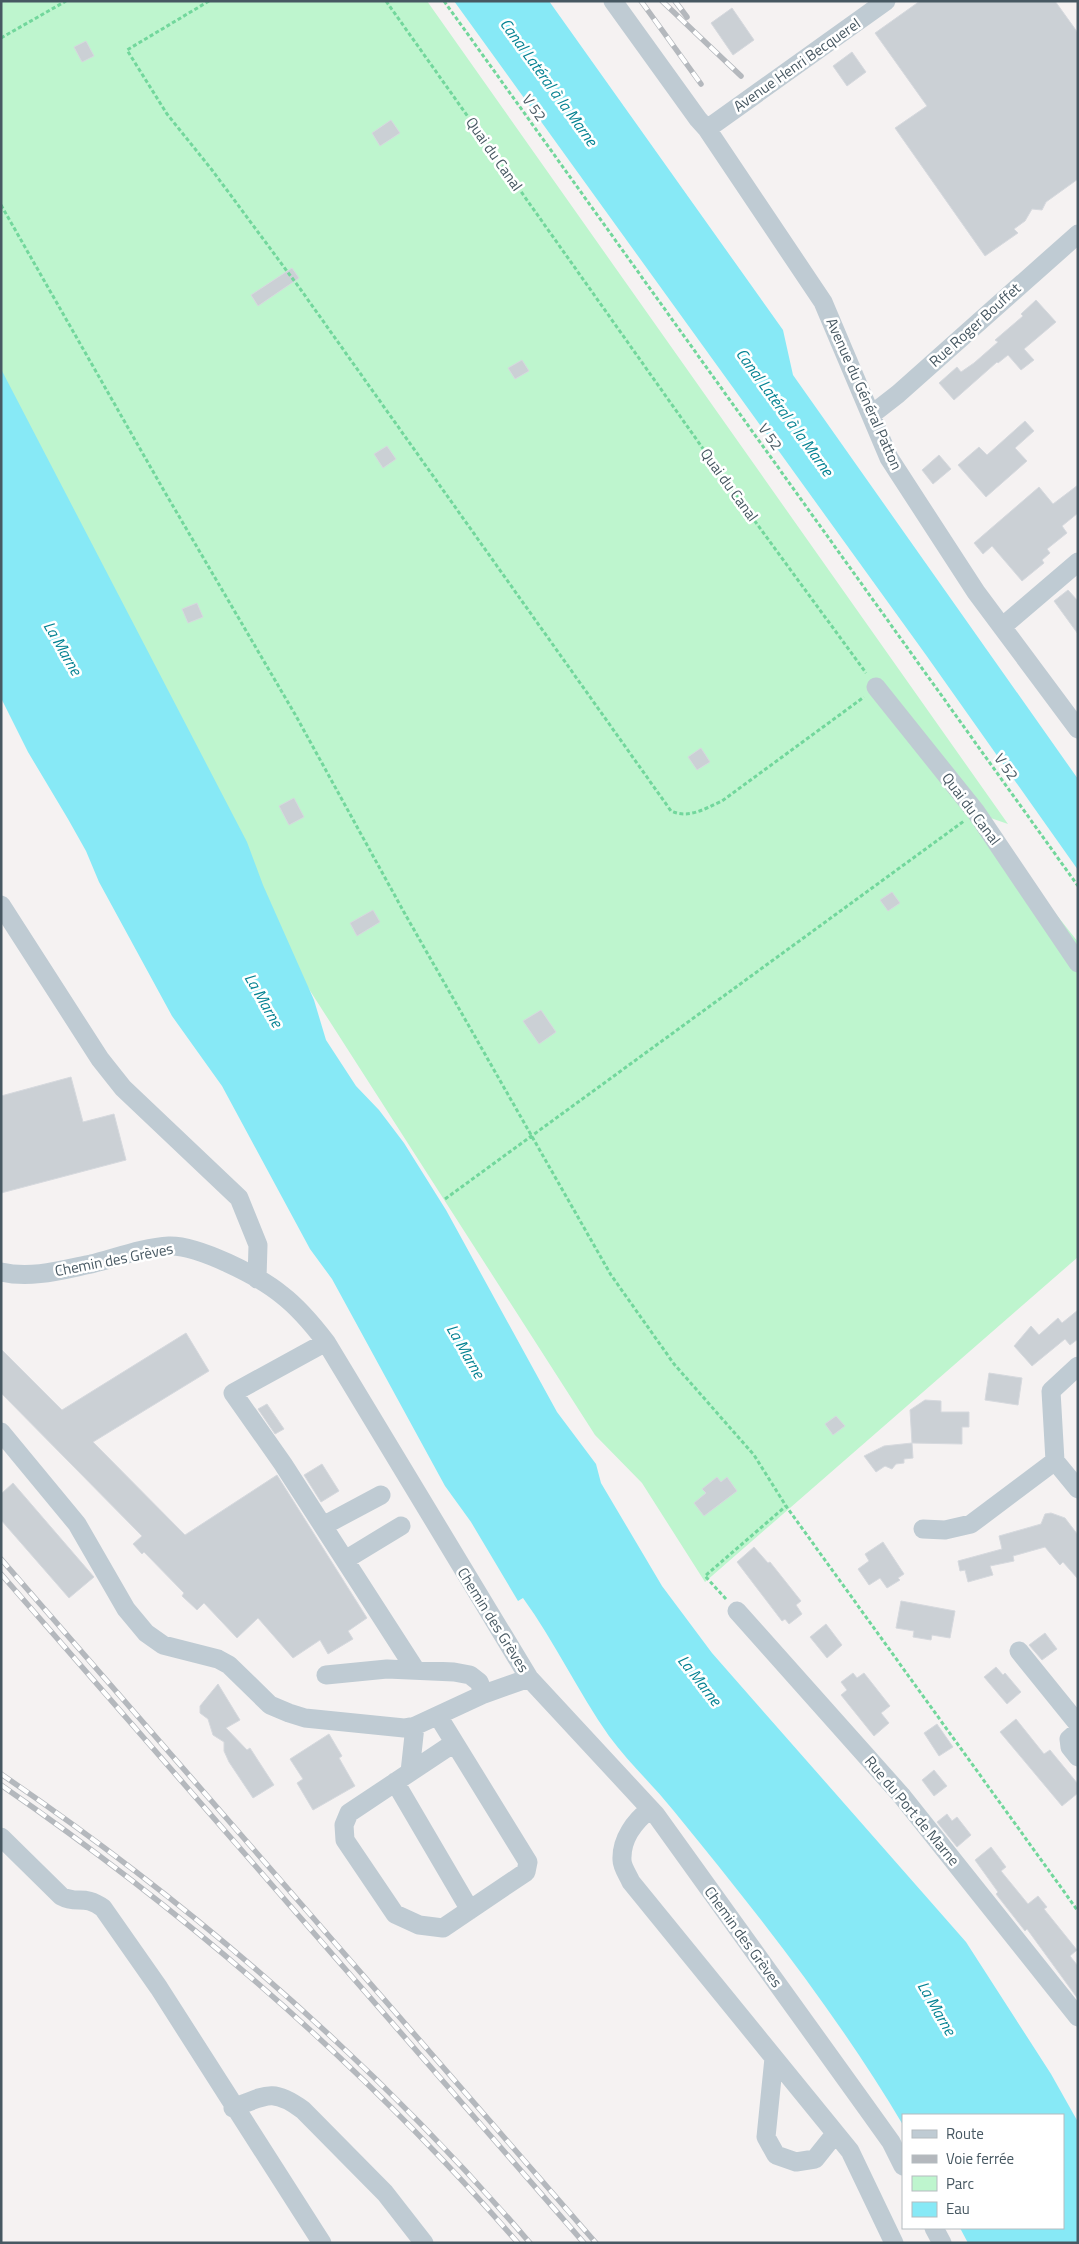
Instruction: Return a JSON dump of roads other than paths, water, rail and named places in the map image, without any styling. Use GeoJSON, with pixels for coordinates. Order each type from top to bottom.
{"type":"FeatureCollection","features":[{"type":"Feature","properties":{"kind":"street","name":"Avenue du Général Patton"},"geometry":{"type":"LineString","coordinates":[[612,1],[707,129],[823,302],[889,458],[976,592],[1077,727]]}},
{"type":"Feature","properties":{"kind":"street","name":"Avenue Henri Becquerel"},"geometry":{"type":"LineString","coordinates":[[707,129],[886,1]]}},
{"type":"Feature","properties":{"kind":"street","name":"Rue Roger Bouffet"},"geometry":{"type":"LineString","coordinates":[[871,415],[898,394],[1078,234]]}},
{"type":"Feature","properties":{"kind":"street"},"geometry":{"type":"LineString","coordinates":[[1002,627],[1078,562]]}},
{"type":"Feature","properties":{"kind":"street","name":"Quai du Canal"},"geometry":{"type":"LineString","coordinates":[[876,687],[976,812],[1078,963]]}},
{"type":"Feature","properties":{"kind":"street"},"geometry":{"type":"LineString","coordinates":[[1,905],[100,1059],[123,1088],[239,1198],[258,1245],[257,1279]]}},
{"type":"Feature","properties":{"kind":"street","name":"Chemin des Grèves"},"geometry":{"type":"LineString","coordinates":[[1,1272],[21,1275],[57,1272],[168,1246],[190,1248],[211,1255],[257,1279],[282,1294],[305,1316],[326,1342],[529,1678],[650,1809],[891,2142],[902,2164]]}},
{"type":"Feature","properties":{"kind":"street"},"geometry":{"type":"LineString","coordinates":[[326,1342],[233,1393],[323,1526],[415,1669]]}},
{"type":"Feature","properties":{"kind":"street"},"geometry":{"type":"LineString","coordinates":[[1078,1366],[1051,1391],[1055,1460],[1078,1489]]}},
{"type":"Feature","properties":{"kind":"street"},"geometry":{"type":"LineString","coordinates":[[1,1432],[76,1524],[126,1609],[146,1633],[164,1645],[218,1659],[229,1665],[270,1705],[305,1718],[404,1728],[415,1726],[484,1694],[529,1678]]}},
{"type":"Feature","properties":{"kind":"street"},"geometry":{"type":"LineString","coordinates":[[923,1529],[944,1530],[971,1524],[1055,1460]]}},
{"type":"Feature","properties":{"kind":"street"},"geometry":{"type":"LineString","coordinates":[[323,1526],[381,1495]]}},
{"type":"Feature","properties":{"kind":"street"},"geometry":{"type":"LineString","coordinates":[[345,1560],[401,1526]]}},
{"type":"Feature","properties":{"kind":"street","name":"Rue du Port de Marne"},"geometry":{"type":"LineString","coordinates":[[737,1611],[901,1795],[1078,2017]]}},
{"type":"Feature","properties":{"kind":"street"},"geometry":{"type":"LineString","coordinates":[[1019,1651],[1078,1724]]}},
{"type":"Feature","properties":{"kind":"street"},"geometry":{"type":"LineString","coordinates":[[326,1675],[360,1670],[415,1669],[470,1675],[479,1682],[484,1694]]}},
{"type":"Feature","properties":{"kind":"street"},"geometry":{"type":"LineString","coordinates":[[438,1716],[528,1862],[526,1872],[444,1928],[419,1926],[395,1914],[345,1840],[344,1825],[349,1813],[454,1743]]}},
{"type":"Feature","properties":{"kind":"street"},"geometry":{"type":"LineString","coordinates":[[415,1726],[402,1777],[470,1910]]}},
{"type":"Feature","properties":{"kind":"street"},"geometry":{"type":"LineString","coordinates":[[1078,1731],[1069,1739],[1070,1747],[1078,1757]]}},
{"type":"Feature","properties":{"kind":"street"},"geometry":{"type":"LineString","coordinates":[[650,1809],[628,1833],[624,1848],[622,1861],[631,1882],[850,2151],[894,2243]]}},
{"type":"Feature","properties":{"kind":"street"},"geometry":{"type":"LineString","coordinates":[[1,1837],[61,1896],[67,1899],[93,1900],[103,1908],[159,1988],[233,2108],[322,2243]]}},
{"type":"Feature","properties":{"kind":"street"},"geometry":{"type":"LineString","coordinates":[[774,2058],[766,2137],[776,2155],[796,2162],[815,2160],[835,2134]]}},
{"type":"Feature","properties":{"kind":"street"},"geometry":{"type":"LineString","coordinates":[[233,2108],[274,2094],[288,2099],[328,2134],[385,2193],[424,2243]]}},
{"type":"Feature","properties":{"kind":"street"},"geometry":{"type":"LineString","coordinates":[[935,2229],[942,2243]]}},
{"type":"Feature","properties":{"kind":"water","name":"Canal Latéral à la Marne"},"geometry":{"type":"Polygon","coordinates":[[[454,1],[549,1],[783,330],[793,375],[1078,779],[1078,870],[926,655],[454,1]]]}},
{"type":"Feature","properties":{"kind":"water","name":"La Marne"},"geometry":{"type":"Polygon","coordinates":[[[1,369],[247,842],[263,885],[314,1000],[326,1040],[356,1086],[379,1110],[404,1143],[446,1210],[557,1412],[596,1464],[601,1483],[662,1586],[712,1653],[966,1942],[1051,2074],[1078,2122],[1078,2243],[968,2243],[961,2229],[1064,2229],[1064,2114],[902,2114],[902,2123],[851,2043],[794,1963],[703,1847],[609,1736],[535,1615],[523,1598],[518,1601],[471,1522],[445,1486],[332,1279],[310,1249],[222,1086],[172,1016],[99,882],[86,851],[28,752],[1,698],[1,369]]]}},
{"type":"Feature","properties":{"kind":"railway"},"geometry":{"type":"LineString","coordinates":[[641,1],[701,84]]}},
{"type":"Feature","properties":{"kind":"railway"},"geometry":{"type":"LineString","coordinates":[[662,1],[741,76]]}},
{"type":"Feature","properties":{"kind":"railway"},"geometry":{"type":"LineString","coordinates":[[675,1],[687,17]]}},
{"type":"Feature","properties":{"kind":"railway"},"geometry":{"type":"LineString","coordinates":[[1,1559],[596,2243]]}},
{"type":"Feature","properties":{"kind":"railway"},"geometry":{"type":"LineString","coordinates":[[1,1574],[584,2243]]}},
{"type":"Feature","properties":{"kind":"railway"},"geometry":{"type":"LineString","coordinates":[[1,1774],[144,1878],[281,1991],[410,2113],[530,2243]]}},
{"type":"Feature","properties":{"kind":"railway"},"geometry":{"type":"LineString","coordinates":[[1,1785],[141,1887],[274,1998],[400,2116],[518,2243]]}}]}
